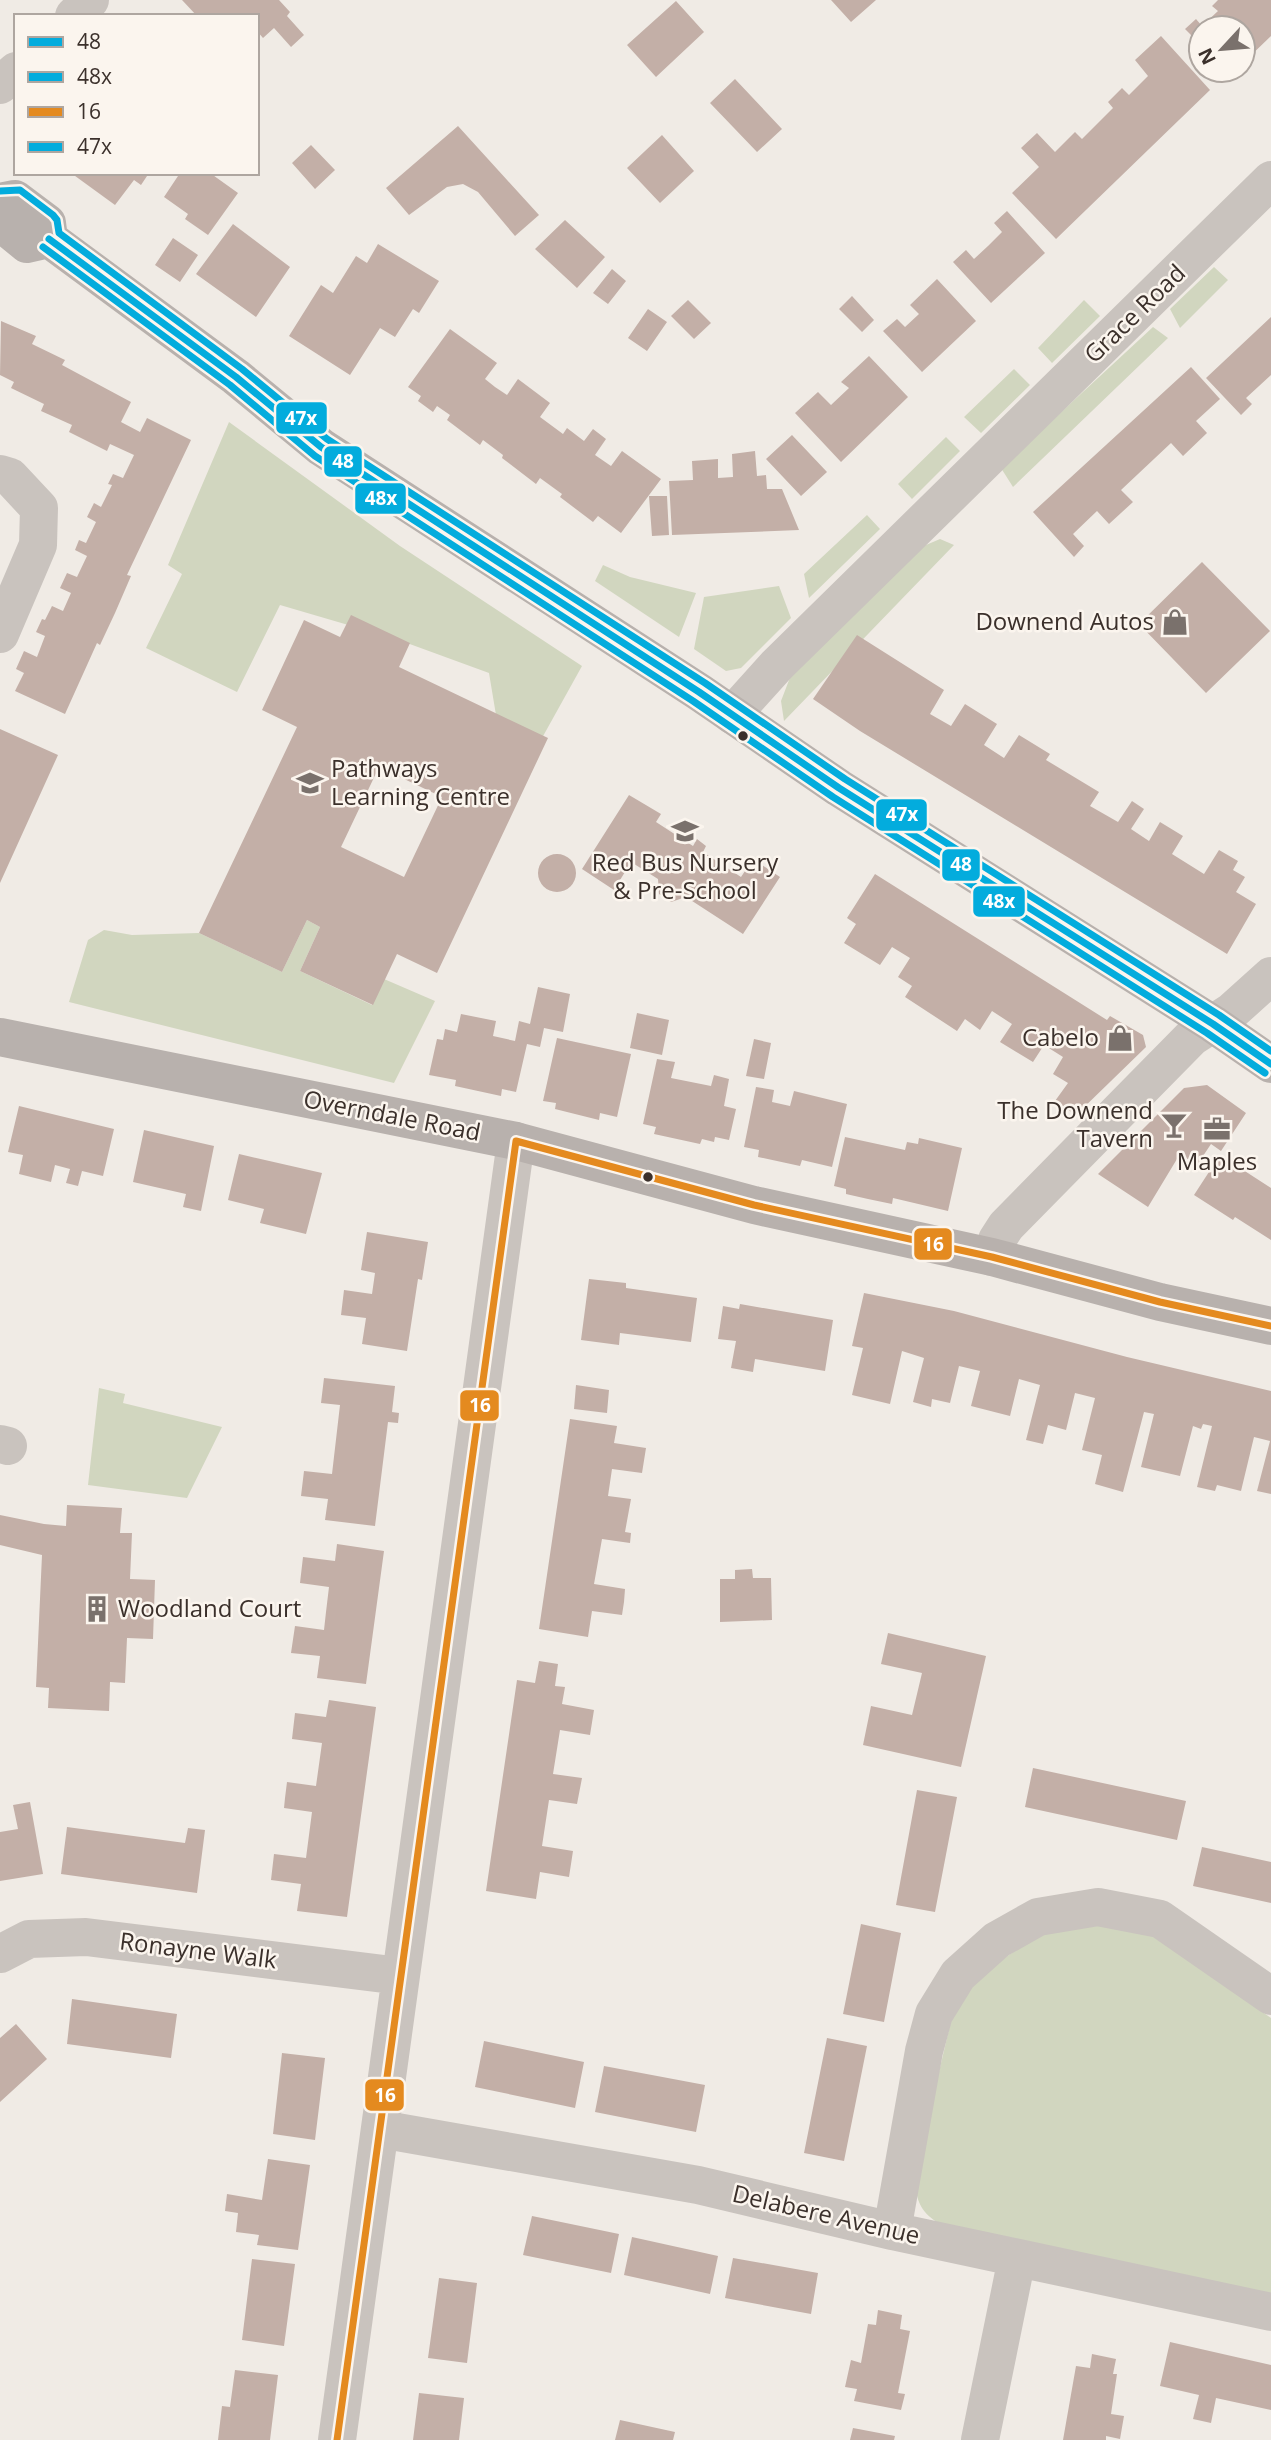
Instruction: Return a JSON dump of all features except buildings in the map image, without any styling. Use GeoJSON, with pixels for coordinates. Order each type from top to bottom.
{"type":"FeatureCollection","features":[{"type":"Feature","properties":{"kind":"main road"},"geometry":{"type":"LineString","coordinates":[[0,202],[15,199],[32,211],[47,223],[48,239]]}},
{"type":"Feature","properties":{"kind":"main road"},"geometry":{"type":"LineString","coordinates":[[0,222],[27,244],[48,239],[236,377],[321,447],[732,715],[839,788],[1213,1024],[1271,1064]]}},
{"type":"Feature","properties":{"kind":"main road","name":"Overndale Road"},"geometry":{"type":"LineString","coordinates":[[0,1037],[516,1141],[754,1205],[992,1257],[1160,1302],[1271,1326]]}},
{"type":"Feature","properties":{"kind":"street"},"geometry":{"type":"LineString","coordinates":[[76,14],[90,0]]}},
{"type":"Feature","properties":{"kind":"street"},"geometry":{"type":"LineString","coordinates":[[0,85],[14,73]]}},
{"type":"Feature","properties":{"kind":"street","name":"Grace Road"},"geometry":{"type":"LineString","coordinates":[[732,715],[797,646],[1271,180]]}},
{"type":"Feature","properties":{"kind":"street"},"geometry":{"type":"LineString","coordinates":[[0,474],[10,477],[39,508],[38,545],[0,634]]}},
{"type":"Feature","properties":{"kind":"street"},"geometry":{"type":"LineString","coordinates":[[992,1257],[1006,1226],[1192,1037],[1231,1012],[1271,976]]}},
{"type":"Feature","properties":{"kind":"street"},"geometry":{"type":"LineString","coordinates":[[337,2440],[516,1141]]}},
{"type":"Feature","properties":{"kind":"street"},"geometry":{"type":"LineString","coordinates":[[892,2231],[924,2051],[934,2014],[958,1975],[997,1940],[1038,1917],[1098,1907],[1160,1919],[1271,1996]]}},
{"type":"Feature","properties":{"kind":"street","name":"Ronayne Walk"},"geometry":{"type":"LineString","coordinates":[[0,1954],[29,1939],[86,1937],[400,1976]]}},
{"type":"Feature","properties":{"kind":"street","name":"Delabere Avenue"},"geometry":{"type":"LineString","coordinates":[[380,2129],[698,2185],[892,2231],[1271,2312]]}},
{"type":"Feature","properties":{"kind":"street"},"geometry":{"type":"LineString","coordinates":[[980,2440],[1017,2258]]}},
{"type":"Feature","properties":{"kind":"green space"},"geometry":{"type":"Polygon","coordinates":[[[1214,267],[1228,280],[1180,328],[1170,309],[1214,267]]]}},
{"type":"Feature","properties":{"kind":"green space"},"geometry":{"type":"Polygon","coordinates":[[[1084,300],[1100,316],[1052,363],[1038,348],[1084,300]]]}},
{"type":"Feature","properties":{"kind":"green space"},"geometry":{"type":"Polygon","coordinates":[[[1153,327],[1168,338],[1013,487],[1001,468],[1153,327]]]}},
{"type":"Feature","properties":{"kind":"green space"},"geometry":{"type":"Polygon","coordinates":[[[1014,369],[1030,385],[981,433],[964,417],[1014,369]]]}},
{"type":"Feature","properties":{"kind":"green space"},"geometry":{"type":"Polygon","coordinates":[[[229,422],[400,546],[582,666],[542,738],[496,715],[489,673],[396,639],[280,605],[237,692],[146,648],[182,574],[168,565],[229,422]]]}},
{"type":"Feature","properties":{"kind":"green space"},"geometry":{"type":"Polygon","coordinates":[[[946,437],[960,451],[912,499],[898,484],[946,437]]]}},
{"type":"Feature","properties":{"kind":"green space"},"geometry":{"type":"Polygon","coordinates":[[[867,515],[880,529],[809,598],[804,574],[867,515]]]}},
{"type":"Feature","properties":{"kind":"green space"},"geometry":{"type":"Polygon","coordinates":[[[940,539],[954,545],[784,721],[781,701],[791,675],[919,548],[940,539]]]}},
{"type":"Feature","properties":{"kind":"green space"},"geometry":{"type":"Polygon","coordinates":[[[603,565],[630,577],[696,593],[679,637],[595,581],[603,565]]]}},
{"type":"Feature","properties":{"kind":"green space"},"geometry":{"type":"Polygon","coordinates":[[[779,586],[791,618],[741,668],[726,671],[694,649],[704,597],[779,586]]]}},
{"type":"Feature","properties":{"kind":"green space"},"geometry":{"type":"Polygon","coordinates":[[[307,920],[320,927],[300,971],[372,1005],[384,979],[435,1001],[394,1083],[69,1002],[88,940],[104,930],[132,935],[199,933],[282,972],[307,920]]]}},
{"type":"Feature","properties":{"kind":"green space"},"geometry":{"type":"Polygon","coordinates":[[[99,1388],[125,1394],[123,1403],[222,1427],[187,1498],[88,1485],[99,1388]]]}},
{"type":"Feature","properties":{"kind":"green space"},"geometry":{"type":"Polygon","coordinates":[[[1113,1924],[1151,1934],[1271,2018],[1271,2296],[948,2229],[930,2217],[920,2205],[916,2190],[916,2169],[951,2021],[975,1978],[1041,1933],[1113,1924]]]}},
{"type":"Feature","properties":{"kind":"transit line","name":"47x"},"geometry":{"type":"LineString","coordinates":[[0,191],[20,190],[53,215],[57,220],[59,233],[242,369],[327,439],[705,683],[845,779],[1219,1015],[1271,1051]]}},
{"type":"Feature","properties":{"kind":"transit line","name":"48"},"geometry":{"type":"LineString","coordinates":[[49,239],[236,377],[321,447],[699,692],[839,788],[1213,1024],[1271,1064]]}},
{"type":"Feature","properties":{"kind":"transit line","name":"48x"},"geometry":{"type":"LineString","coordinates":[[43,247],[230,385],[315,456],[693,701],[833,797],[1207,1033],[1265,1073]]}},
{"type":"Feature","properties":{"kind":"transit line","name":"16"},"geometry":{"type":"LineString","coordinates":[[337,2440],[516,1141],[754,1205],[992,1257],[1160,1302],[1271,1326]]}},
{"type":"Feature","properties":{"kind":"place","name":"Downend Autos"},"geometry":{"type":"Point","coordinates":[1175,622]}},
{"type":"Feature","properties":{"kind":"place","name":"Pathways Learning Centre"},"geometry":{"type":"Point","coordinates":[310,783]}},
{"type":"Feature","properties":{"kind":"place","name":"Red Bus Nursery & Pre-School"},"geometry":{"type":"Point","coordinates":[685,831]}},
{"type":"Feature","properties":{"kind":"place","name":"Cabelo"},"geometry":{"type":"Point","coordinates":[1120,1038]}},
{"type":"Feature","properties":{"kind":"place","name":"The Downend Tavern"},"geometry":{"type":"Point","coordinates":[1174,1125]}},
{"type":"Feature","properties":{"kind":"place","name":"Maples"},"geometry":{"type":"Point","coordinates":[1217,1129]}},
{"type":"Feature","properties":{"kind":"place","name":"Woodland Court"},"geometry":{"type":"Point","coordinates":[97,1609]}}]}
